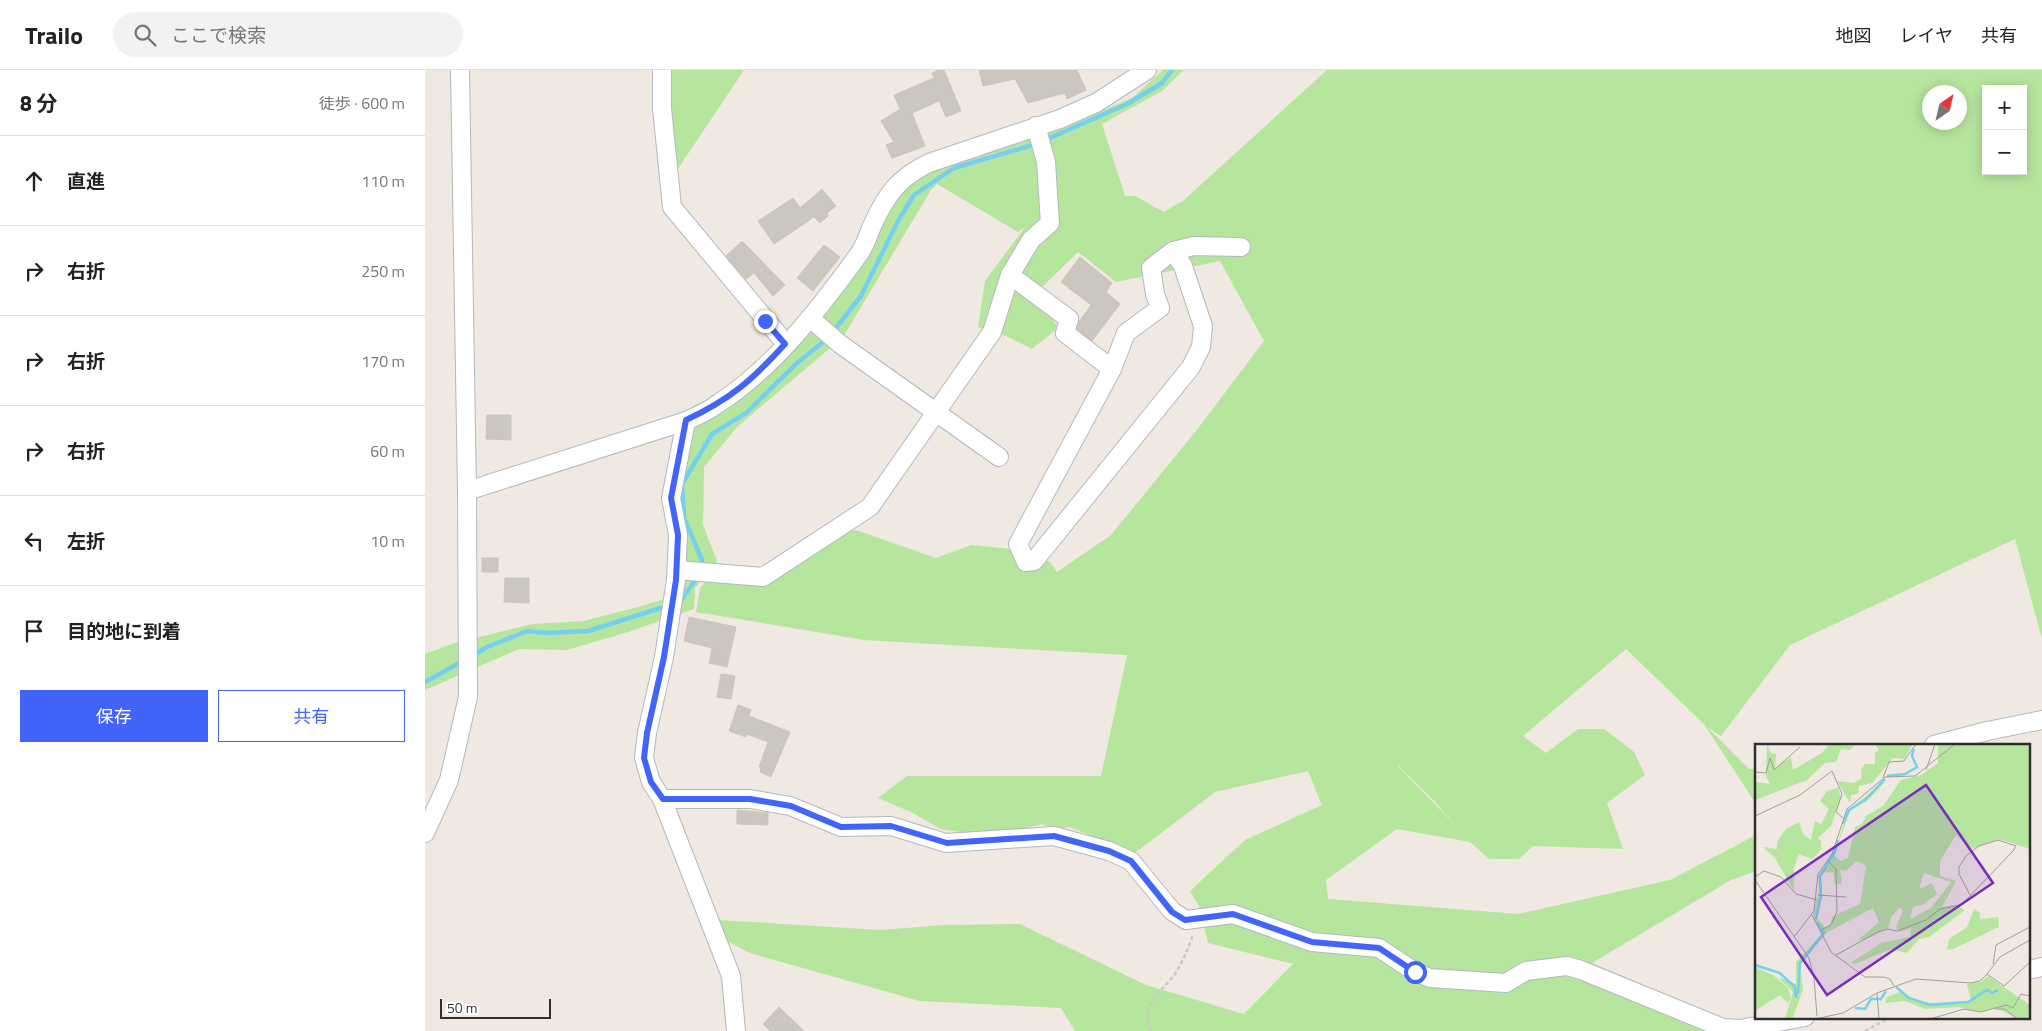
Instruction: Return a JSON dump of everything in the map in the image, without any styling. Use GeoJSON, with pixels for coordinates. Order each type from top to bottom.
{"type":"FeatureCollection","features":[{"type":"Feature","properties":{"kind":"street"},"geometry":{"type":"LineString","coordinates":[[425,833],[449,780],[468,697],[467,491],[460,70]]}},
{"type":"Feature","properties":{"kind":"street"},"geometry":{"type":"LineString","coordinates":[[662,70],[662,108],[672,207],[785,344]]}},
{"type":"Feature","properties":{"kind":"street"},"geometry":{"type":"LineString","coordinates":[[467,491],[686,420],[714,407],[754,378],[810,318],[861,251],[888,196],[911,172],[929,163],[1096,103],[1147,70]]}},
{"type":"Feature","properties":{"kind":"street"},"geometry":{"type":"LineString","coordinates":[[677,570],[763,577],[870,507],[992,332],[1010,275],[1031,240],[1050,223],[1046,162],[1036,126]]}},
{"type":"Feature","properties":{"kind":"street"},"geometry":{"type":"LineString","coordinates":[[1173,251],[1183,266],[1203,326],[1201,347],[1191,367],[1034,562],[1026,562],[1018,544],[1112,369],[1126,333],[1160,308],[1155,294],[1151,268],[1173,251],[1194,246],[1241,247]]}},
{"type":"Feature","properties":{"kind":"street"},"geometry":{"type":"LineString","coordinates":[[1010,275],[1069,319],[1065,333],[1112,369]]}},
{"type":"Feature","properties":{"kind":"street"},"geometry":{"type":"LineString","coordinates":[[810,318],[840,344],[937,411],[999,457]]}},
{"type":"Feature","properties":{"kind":"street"},"geometry":{"type":"LineString","coordinates":[[686,420],[671,498],[678,535],[677,570],[665,649],[647,733],[644,758],[651,782],[663,799],[731,976],[736,1031]]}},
{"type":"Feature","properties":{"kind":"street"},"geometry":{"type":"LineString","coordinates":[[1938,744],[1987,731],[2042,720]]}},
{"type":"Feature","properties":{"kind":"street"},"geometry":{"type":"LineString","coordinates":[[663,799],[750,799],[791,806],[841,827],[891,826],[947,843],[1054,836],[1109,851],[1131,861],[1172,912],[1185,920],[1233,914],[1312,942],[1379,948],[1415,972],[1431,978],[1506,983],[1526,972],[1567,966],[1723,1028],[1740,1029],[1800,1018]]}},
{"type":"Feature","properties":{"kind":"street"},"geometry":{"type":"LineString","coordinates":[[2029,970],[2042,967]]}},
{"type":"Feature","properties":{"kind":"path"},"geometry":{"type":"LineString","coordinates":[[1151,1031],[1147,1022],[1151,1001],[1175,973],[1194,935],[1185,920]]}},
{"type":"Feature","properties":{"kind":"path"},"geometry":{"type":"LineString","coordinates":[[1865,1031],[1889,1018]]}},
{"type":"Feature","properties":{"kind":"green space"},"geometry":{"type":"Polygon","coordinates":[[[667,70],[744,70],[669,182],[667,70]]]}},
{"type":"Feature","properties":{"kind":"green space"},"geometry":{"type":"Polygon","coordinates":[[[1163,70],[1184,70],[1162,91],[1102,124],[1125,196],[1135,196],[1164,212],[1184,200],[1327,70],[2042,70],[2042,639],[2015,539],[1790,645],[1721,736],[1707,727],[1749,769],[1755,769],[1755,802],[1704,724],[1626,649],[1523,736],[1546,753],[1578,729],[1604,729],[1634,752],[1645,775],[1607,803],[1623,849],[1533,846],[1519,859],[1489,859],[1470,842],[1397,829],[1326,880],[1328,899],[1518,914],[1670,880],[1755,836],[1755,871],[1731,880],[1592,963],[1661,992],[1687,1008],[1713,1031],[1075,1031],[1061,1008],[920,1001],[750,953],[725,940],[718,920],[881,930],[944,925],[1020,924],[1146,985],[1244,1014],[1293,964],[1208,943],[1200,908],[1190,891],[1245,840],[1322,805],[1308,771],[1215,792],[1135,853],[1069,827],[1054,829],[1042,824],[992,837],[941,829],[911,812],[878,798],[907,776],[1101,776],[1127,655],[864,640],[696,612],[700,588],[715,569],[761,572],[824,526],[859,531],[936,558],[971,545],[1020,550],[1050,562],[1057,572],[1111,535],[1196,431],[1264,341],[1220,261],[1116,282],[1078,252],[1037,292],[1058,328],[1032,349],[1006,336],[978,327],[985,281],[1025,227],[1018,232],[937,184],[931,190],[843,337],[737,427],[704,467],[703,525],[717,561],[695,588],[694,609],[628,632],[567,650],[519,649],[425,690],[425,654],[454,643],[533,624],[583,621],[634,608],[665,599],[680,585],[675,496],[691,429],[715,416],[784,357],[845,290],[894,202],[914,176],[1071,124],[1132,98],[1163,70]],[[1397,764],[1457,827],[1435,802],[1397,764]]]}},
{"type":"Feature","properties":{"kind":"building"},"geometry":{"type":"Polygon","coordinates":[[[944,70],[961,111],[946,117],[939,101],[912,113],[925,146],[892,158],[886,145],[894,142],[881,121],[900,109],[894,95],[934,78],[932,73],[944,70]]]}},
{"type":"Feature","properties":{"kind":"building"},"geometry":{"type":"Polygon","coordinates":[[[979,70],[1077,70],[1086,90],[1067,99],[1065,93],[1028,103],[1015,79],[983,86],[979,70]]]}},
{"type":"Feature","properties":{"kind":"building"},"geometry":{"type":"Polygon","coordinates":[[[822,189],[836,206],[827,213],[828,216],[820,223],[814,217],[774,244],[758,221],[793,198],[800,208],[822,189]]]}},
{"type":"Feature","properties":{"kind":"building"},"geometry":{"type":"Polygon","coordinates":[[[742,241],[785,285],[773,296],[754,273],[746,279],[726,256],[742,241]]]}},
{"type":"Feature","properties":{"kind":"building"},"geometry":{"type":"Polygon","coordinates":[[[824,245],[840,257],[813,291],[797,278],[824,245]]]}},
{"type":"Feature","properties":{"kind":"building"},"geometry":{"type":"Polygon","coordinates":[[[1080,257],[1112,283],[1106,292],[1120,304],[1092,341],[1077,329],[1079,322],[1091,305],[1061,282],[1080,257]]]}},
{"type":"Feature","properties":{"kind":"building"},"geometry":{"type":"Polygon","coordinates":[[[487,415],[511,415],[511,440],[486,439],[487,415]]]}},
{"type":"Feature","properties":{"kind":"building"},"geometry":{"type":"Polygon","coordinates":[[[482,558],[498,558],[498,572],[482,572],[482,558]]]}},
{"type":"Feature","properties":{"kind":"building"},"geometry":{"type":"Polygon","coordinates":[[[505,578],[529,578],[529,603],[504,602],[505,578]]]}},
{"type":"Feature","properties":{"kind":"building"},"geometry":{"type":"Polygon","coordinates":[[[689,617],[736,627],[727,667],[709,663],[712,648],[684,641],[689,617]]]}},
{"type":"Feature","properties":{"kind":"building"},"geometry":{"type":"Polygon","coordinates":[[[721,674],[735,676],[731,699],[717,697],[721,674]]]}},
{"type":"Feature","properties":{"kind":"building"},"geometry":{"type":"Polygon","coordinates":[[[738,705],[751,710],[749,716],[790,732],[771,777],[760,772],[761,767],[759,767],[768,742],[747,734],[746,737],[729,731],[738,705]]]}},
{"type":"Feature","properties":{"kind":"building"},"geometry":{"type":"Polygon","coordinates":[[[737,810],[768,813],[768,825],[737,824],[737,810]]]}},
{"type":"Feature","properties":{"kind":"building"},"geometry":{"type":"Polygon","coordinates":[[[779,1007],[804,1031],[770,1031],[763,1024],[779,1007]]]}},
{"type":"Feature","properties":{"kind":"waterway"},"geometry":{"type":"LineString","coordinates":[[1043,141],[1127,104],[1162,83],[1172,70]]}},
{"type":"Feature","properties":{"kind":"waterway"},"geometry":{"type":"LineString","coordinates":[[832,333],[861,296],[898,221],[914,195],[954,168],[1036,144]]}},
{"type":"Feature","properties":{"kind":"waterway"},"geometry":{"type":"LineString","coordinates":[[700,569],[702,560],[684,518],[682,484],[712,434],[746,413],[797,363],[827,339]]}},
{"type":"Feature","properties":{"kind":"waterway"},"geometry":{"type":"LineString","coordinates":[[678,601],[682,599],[698,576]]}},
{"type":"Feature","properties":{"kind":"waterway"},"geometry":{"type":"LineString","coordinates":[[472,656],[487,647],[527,631],[547,633],[588,631],[667,606]]}},
{"type":"Feature","properties":{"kind":"waterway"},"geometry":{"type":"LineString","coordinates":[[425,682],[463,661]]}},
{"type":"Feature","properties":{"kind":"route"},"geometry":{"type":"LineString","coordinates":[[765,321],[785,344],[754,378],[735,393],[714,407],[686,420],[671,498],[678,535],[676,580],[664,657],[647,733],[644,758],[651,782],[663,799],[750,799],[791,806],[841,827],[891,826],[947,843],[1054,836],[1109,851],[1131,861],[1172,912],[1185,920],[1233,914],[1312,942],[1379,948],[1415,972]]}}]}
